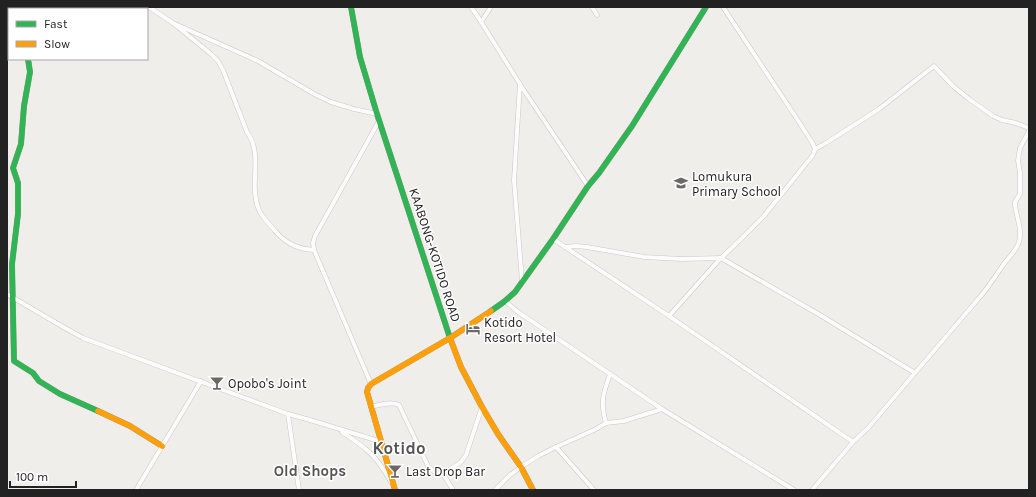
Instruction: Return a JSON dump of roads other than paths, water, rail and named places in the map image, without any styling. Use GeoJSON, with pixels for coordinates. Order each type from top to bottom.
{"type":"FeatureCollection","features":[{"type":"Feature","properties":{"kind":"street"},"geometry":{"type":"LineString","coordinates":[[149,7],[173,23],[218,61],[223,70],[247,132],[252,138],[255,147],[255,197],[259,210],[268,222],[290,244],[302,249],[314,250]]}},
{"type":"Feature","properties":{"kind":"street","name":"KAABONG-KOTIDO ROAD"},"geometry":{"type":"LineString","coordinates":[[351,7],[360,57],[377,114],[450,338],[371,384]]}},
{"type":"Feature","properties":{"kind":"street"},"geometry":{"type":"LineString","coordinates":[[471,7],[588,186]]}},
{"type":"Feature","properties":{"kind":"street"},"geometry":{"type":"LineString","coordinates":[[481,22],[491,7]]}},
{"type":"Feature","properties":{"kind":"street"},"geometry":{"type":"LineString","coordinates":[[592,7],[597,15]]}},
{"type":"Feature","properties":{"kind":"street"},"geometry":{"type":"LineString","coordinates":[[533,490],[521,467],[498,434],[482,407],[461,367],[450,338],[505,301],[515,292],[553,239],[588,186],[632,126],[706,7]]}},
{"type":"Feature","properties":{"kind":"street"},"geometry":{"type":"LineString","coordinates":[[669,316],[721,258],[763,217],[810,159],[815,149],[811,140],[723,7]]}},
{"type":"Feature","properties":{"kind":"street"},"geometry":{"type":"LineString","coordinates":[[173,23],[258,61],[316,95],[331,102],[377,114]]}},
{"type":"Feature","properties":{"kind":"street"},"geometry":{"type":"LineString","coordinates":[[28,60],[30,72],[24,106],[21,144],[13,168],[18,183],[18,214],[10,296],[14,361],[33,373],[39,381],[60,394],[130,426],[162,446]]}},
{"type":"Feature","properties":{"kind":"street"},"geometry":{"type":"LineString","coordinates":[[815,149],[826,144],[879,109],[934,66],[953,86],[993,116],[1029,128]]}},
{"type":"Feature","properties":{"kind":"street"},"geometry":{"type":"LineString","coordinates":[[520,84],[514,180],[522,281]]}},
{"type":"Feature","properties":{"kind":"street"},"geometry":{"type":"LineString","coordinates":[[379,120],[313,242],[314,250],[371,384],[367,392],[394,487]]}},
{"type":"Feature","properties":{"kind":"street"},"geometry":{"type":"LineString","coordinates":[[812,490],[853,442],[868,428],[992,283],[1019,242],[1019,226],[1015,205],[1015,202],[1020,194],[1020,172],[1018,161],[1020,148],[1029,131]]}},
{"type":"Feature","properties":{"kind":"street"},"geometry":{"type":"LineString","coordinates":[[553,239],[669,316],[853,442]]}},
{"type":"Feature","properties":{"kind":"street"},"geometry":{"type":"LineString","coordinates":[[565,246],[587,247],[644,257],[682,259],[721,258],[915,373]]}},
{"type":"Feature","properties":{"kind":"street"},"geometry":{"type":"LineString","coordinates":[[10,296],[83,338],[288,414],[382,442]]}},
{"type":"Feature","properties":{"kind":"street"},"geometry":{"type":"LineString","coordinates":[[505,301],[518,312],[662,409],[794,490]]}},
{"type":"Feature","properties":{"kind":"street"},"geometry":{"type":"LineString","coordinates":[[606,423],[602,402],[610,374]]}},
{"type":"Feature","properties":{"kind":"street"},"geometry":{"type":"LineString","coordinates":[[136,490],[201,381]]}},
{"type":"Feature","properties":{"kind":"street"},"geometry":{"type":"LineString","coordinates":[[371,407],[392,403],[399,405],[428,466],[433,471],[443,474],[454,490]]}},
{"type":"Feature","properties":{"kind":"street"},"geometry":{"type":"LineString","coordinates":[[443,474],[461,462],[466,456],[482,407]]}},
{"type":"Feature","properties":{"kind":"street"},"geometry":{"type":"LineString","coordinates":[[494,490],[521,467],[556,446],[594,430],[606,423],[624,421],[662,409]]}},
{"type":"Feature","properties":{"kind":"street"},"geometry":{"type":"LineString","coordinates":[[288,414],[299,490]]}},
{"type":"Feature","properties":{"kind":"street"},"geometry":{"type":"LineString","coordinates":[[337,428],[370,452],[382,467],[394,487]]}},
{"type":"Feature","properties":{"kind":"street"},"geometry":{"type":"LineString","coordinates":[[556,446],[594,490]]}},
{"type":"Feature","properties":{"kind":"place","name":"Lomukura Primary School"},"geometry":{"type":"Point","coordinates":[681,183]}},
{"type":"Feature","properties":{"kind":"place","name":"Kotido Resort Hotel"},"geometry":{"type":"Point","coordinates":[473,329]}},
{"type":"Feature","properties":{"kind":"place","name":"Opobo's Joint"},"geometry":{"type":"Point","coordinates":[217,383]}},
{"type":"Feature","properties":{"kind":"place","name":"Last Drop Bar"},"geometry":{"type":"Point","coordinates":[395,471]}},
{"type":"Feature","properties":{"kind":"district","name":"Kotido"},"geometry":{"type":"Point","coordinates":[399,448]}},
{"type":"Feature","properties":{"kind":"district","name":"Old Shops"},"geometry":{"type":"Point","coordinates":[310,471]}}]}
